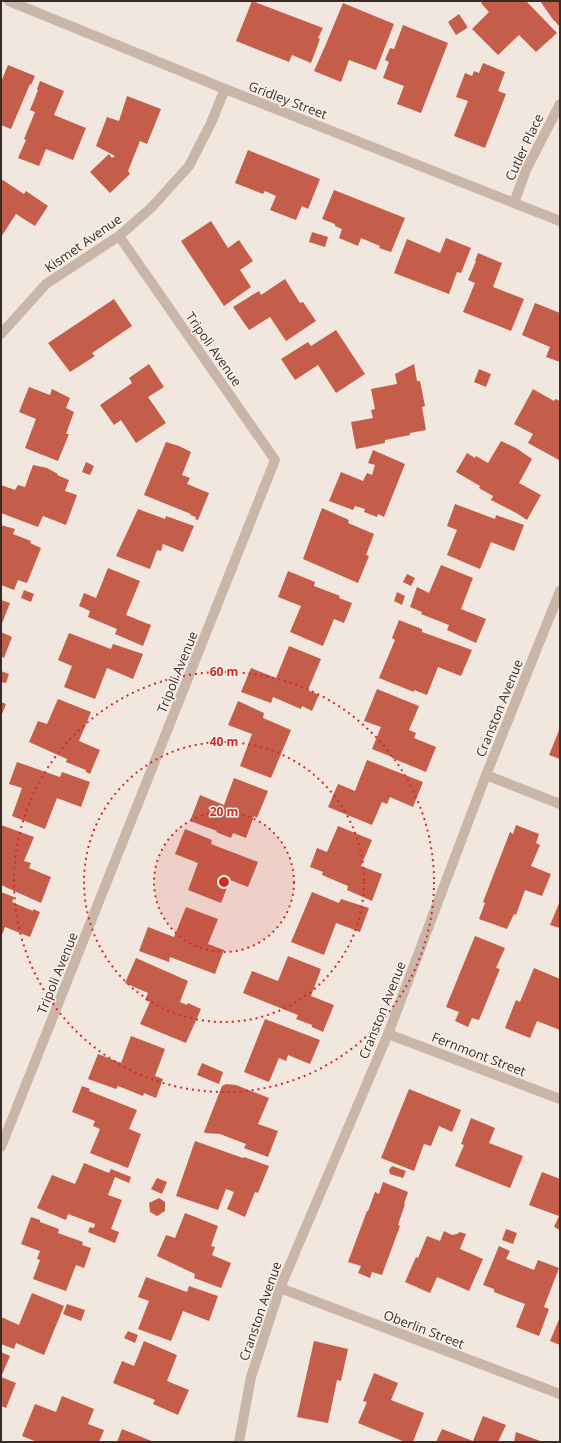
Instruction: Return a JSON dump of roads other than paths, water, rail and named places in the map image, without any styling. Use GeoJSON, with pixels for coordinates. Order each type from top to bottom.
{"type":"FeatureCollection","features":[{"type":"Feature","properties":{"kind":"street","name":"Gridley Street"},"geometry":{"type":"LineString","coordinates":[[9,1],[225,89],[560,221]]}},
{"type":"Feature","properties":{"kind":"street","name":"Kismet Avenue"},"geometry":{"type":"LineString","coordinates":[[1,334],[46,284],[119,236],[151,208],[189,166],[211,123],[225,89]]}},
{"type":"Feature","properties":{"kind":"street","name":"Cutler Place"},"geometry":{"type":"LineString","coordinates":[[514,203],[526,170],[560,104]]}},
{"type":"Feature","properties":{"kind":"street","name":"Tripoli Avenue"},"geometry":{"type":"LineString","coordinates":[[1,1147],[275,460],[119,236]]}},
{"type":"Feature","properties":{"kind":"street","name":"Cranston Avenue"},"geometry":{"type":"LineString","coordinates":[[239,1442],[251,1377],[280,1288],[388,1034],[486,775],[560,590]]}},
{"type":"Feature","properties":{"kind":"street"},"geometry":{"type":"LineString","coordinates":[[486,775],[560,804]]}},
{"type":"Feature","properties":{"kind":"street","name":"Fernmont Street"},"geometry":{"type":"LineString","coordinates":[[388,1034],[560,1099]]}},
{"type":"Feature","properties":{"kind":"street","name":"Oberlin Street"},"geometry":{"type":"LineString","coordinates":[[280,1288],[560,1394]]}}]}
